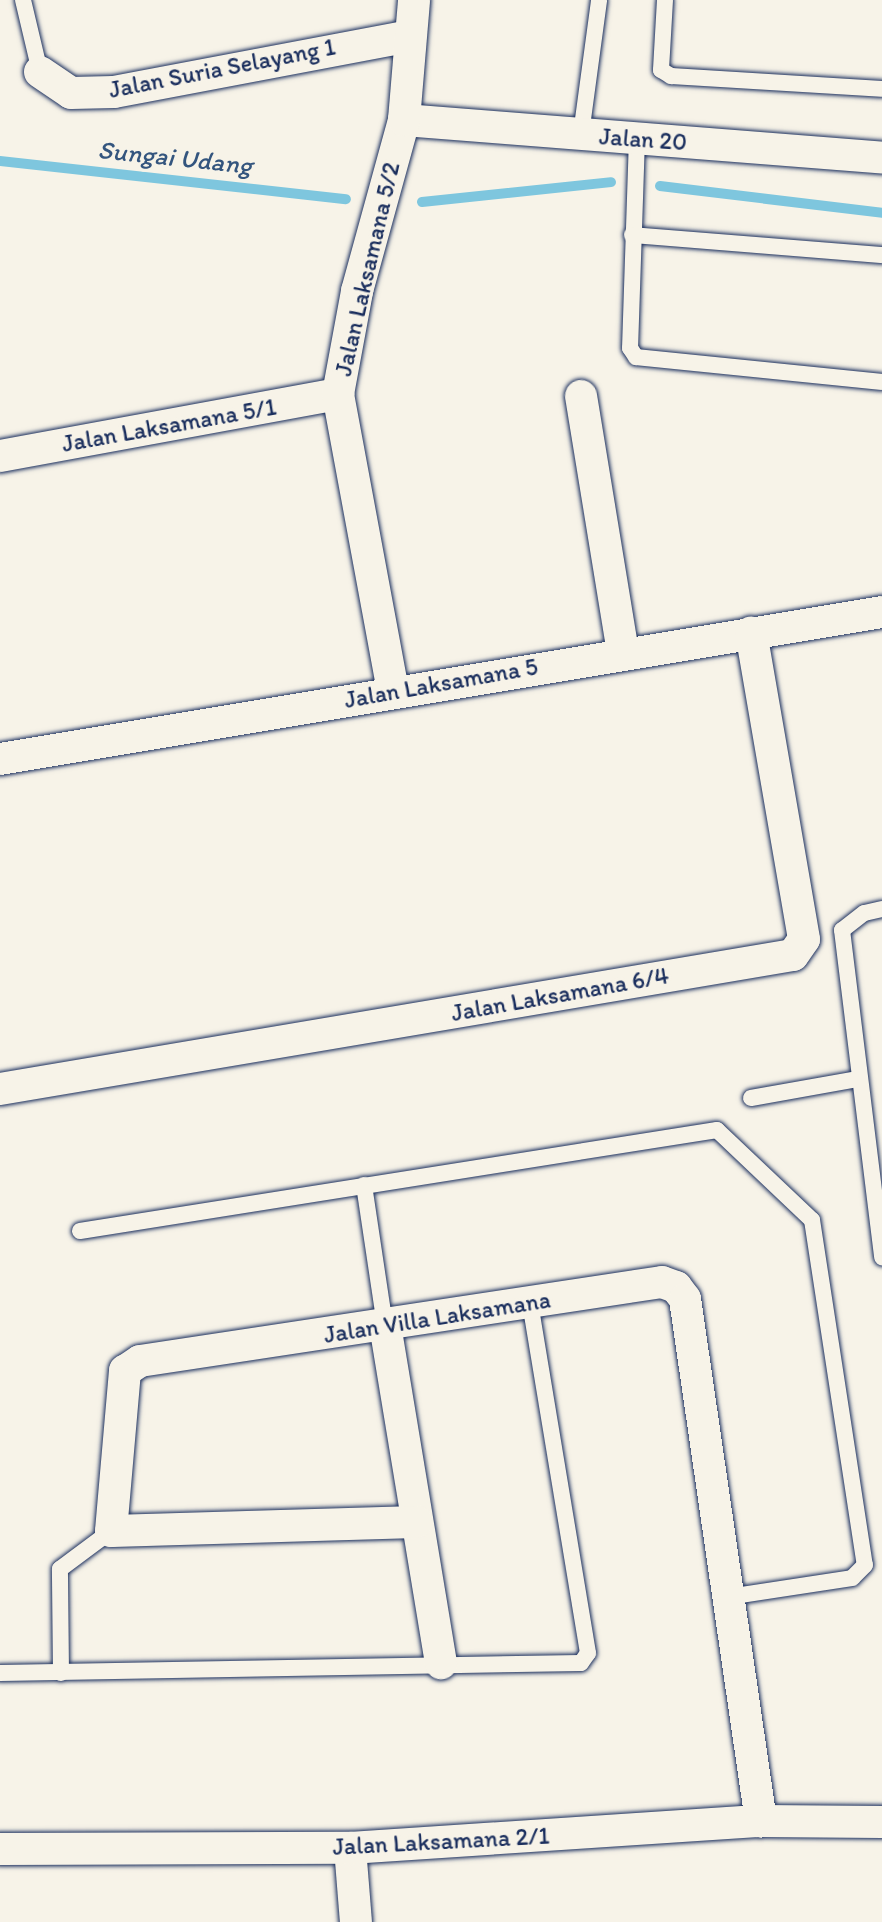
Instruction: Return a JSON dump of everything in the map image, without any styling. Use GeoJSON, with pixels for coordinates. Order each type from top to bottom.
{"type":"FeatureCollection","features":[{"type":"Feature","properties":{"kind":"street","name":"Jalan Laksamana 5/2"},"geometry":{"type":"LineString","coordinates":[[393,691],[338,394],[357,291],[404,120],[414,0]]}},
{"type":"Feature","properties":{"kind":"street","name":"Jalan Suria Selayang 1"},"geometry":{"type":"LineString","coordinates":[[40,72],[71,93],[114,92],[409,36]]}},
{"type":"Feature","properties":{"kind":"street","name":"Jalan 20"},"geometry":{"type":"LineString","coordinates":[[404,120],[882,158]]}},
{"type":"Feature","properties":{"kind":"street","name":"Jalan Laksamana 5/1"},"geometry":{"type":"LineString","coordinates":[[0,456],[338,394]]}},
{"type":"Feature","properties":{"kind":"street"},"geometry":{"type":"LineString","coordinates":[[581,396],[623,652]]}},
{"type":"Feature","properties":{"kind":"street","name":"Jalan Laksamana 5"},"geometry":{"type":"LineString","coordinates":[[0,759],[623,652],[882,612]]}},
{"type":"Feature","properties":{"kind":"street","name":"Jalan Laksamana 6/4"},"geometry":{"type":"LineString","coordinates":[[0,1089],[793,955],[804,939],[751,633]]}},
{"type":"Feature","properties":{"kind":"street","name":"Jalan Villa Laksamana"},"geometry":{"type":"LineString","coordinates":[[111,1531],[125,1371],[131,1364],[662,1282],[685,1299],[761,1821]]}},
{"type":"Feature","properties":{"kind":"street"},"geometry":{"type":"LineString","coordinates":[[385,1325],[441,1663]]}},
{"type":"Feature","properties":{"kind":"street"},"geometry":{"type":"LineString","coordinates":[[111,1531],[417,1522]]}},
{"type":"Feature","properties":{"kind":"street","name":"Jalan Laksamana 2/1"},"geometry":{"type":"LineString","coordinates":[[0,1849],[350,1848],[761,1821],[882,1822]]}},
{"type":"Feature","properties":{"kind":"street"},"geometry":{"type":"LineString","coordinates":[[350,1848],[356,1922]]}},
{"type":"Feature","properties":{"kind":"lane"},"geometry":{"type":"LineString","coordinates":[[23,0],[40,72]]}},
{"type":"Feature","properties":{"kind":"lane"},"geometry":{"type":"LineString","coordinates":[[581,134],[599,0]]}},
{"type":"Feature","properties":{"kind":"lane"},"geometry":{"type":"LineString","coordinates":[[665,0],[661,70],[671,76],[882,89]]}},
{"type":"Feature","properties":{"kind":"lane"},"geometry":{"type":"LineString","coordinates":[[637,138],[630,348],[636,357],[882,382]]}},
{"type":"Feature","properties":{"kind":"lane"},"geometry":{"type":"LineString","coordinates":[[632,235],[882,255]]}},
{"type":"Feature","properties":{"kind":"lane"},"geometry":{"type":"LineString","coordinates":[[882,909],[864,913],[842,930],[882,1258]]}},
{"type":"Feature","properties":{"kind":"lane"},"geometry":{"type":"LineString","coordinates":[[751,1098],[858,1079]]}},
{"type":"Feature","properties":{"kind":"lane"},"geometry":{"type":"LineString","coordinates":[[80,1231],[717,1130],[812,1220],[865,1565],[852,1578],[728,1597]]}},
{"type":"Feature","properties":{"kind":"lane"},"geometry":{"type":"LineString","coordinates":[[364,1185],[385,1325]]}},
{"type":"Feature","properties":{"kind":"lane"},"geometry":{"type":"LineString","coordinates":[[0,1673],[441,1663],[571,1666],[588,1653],[530,1303]]}},
{"type":"Feature","properties":{"kind":"lane"},"geometry":{"type":"LineString","coordinates":[[61,1673],[60,1569],[111,1531]]}},
{"type":"Feature","properties":{"kind":"waterway","name":"Sungai Udang"},"geometry":{"type":"LineString","coordinates":[[0,161],[346,199]]}},
{"type":"Feature","properties":{"kind":"waterway","name":"Sungai Udang"},"geometry":{"type":"LineString","coordinates":[[422,202],[611,182]]}},
{"type":"Feature","properties":{"kind":"waterway","name":"Sungai Udang"},"geometry":{"type":"LineString","coordinates":[[660,186],[882,213]]}}]}
